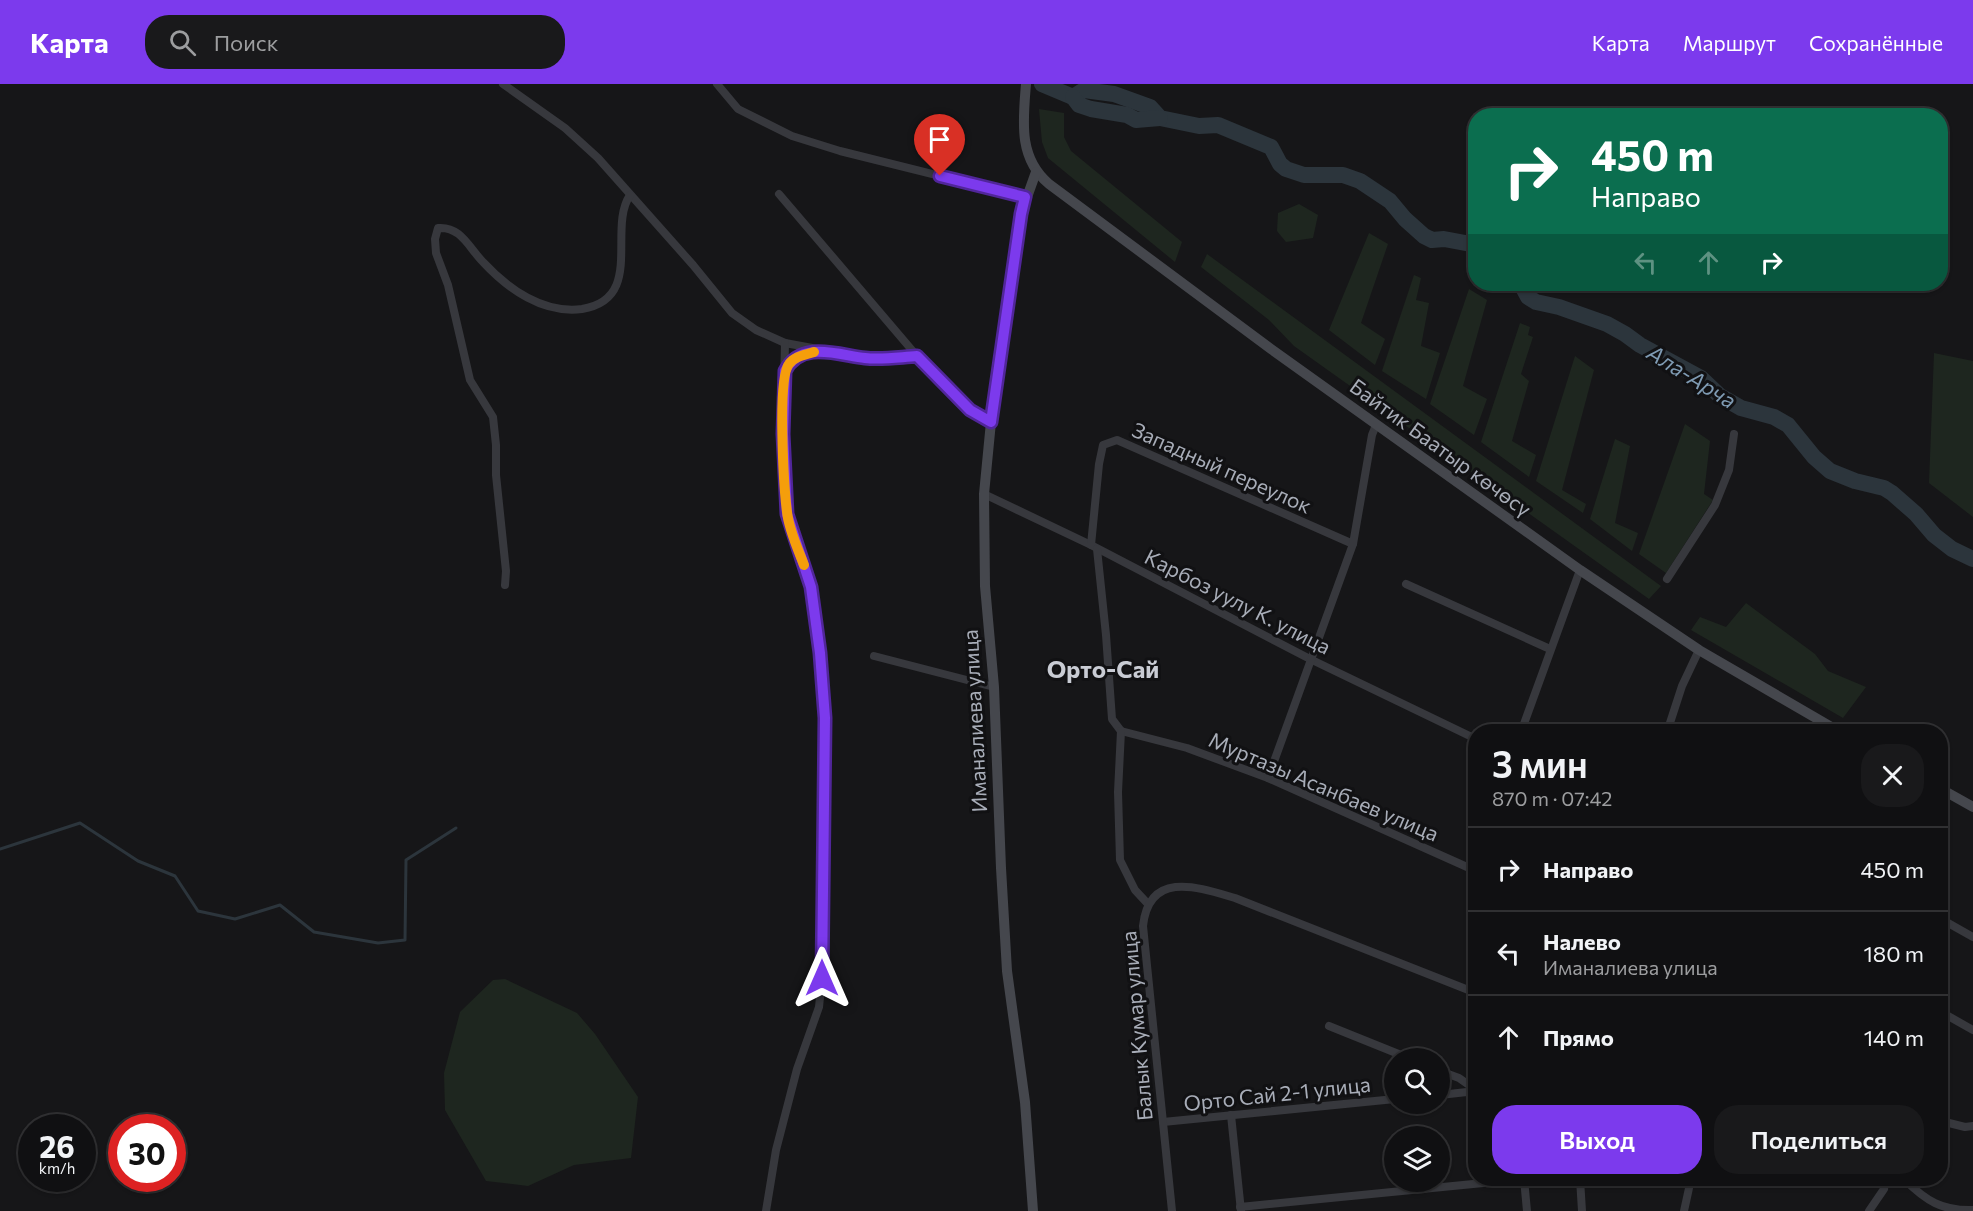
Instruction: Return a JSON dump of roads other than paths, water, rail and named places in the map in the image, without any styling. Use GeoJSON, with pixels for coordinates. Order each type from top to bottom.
{"type":"FeatureCollection","features":[{"type":"Feature","properties":{"kind":"main road"},"geometry":{"type":"LineString","coordinates":[[1026,84],[1023,113],[1024,136],[1026,153],[1036,172]]}},
{"type":"Feature","properties":{"kind":"main road","name":"Иманалиева улица"},"geometry":{"type":"LineString","coordinates":[[1033,1211],[1025,1102],[1007,971],[994,687],[985,586],[984,494],[991,422],[1018,230],[1025,197],[1036,172]]}},
{"type":"Feature","properties":{"kind":"main road","name":"Байтик Баатыр көчөсү"},"geometry":{"type":"LineString","coordinates":[[1036,172],[1069,199],[1376,425],[1580,570],[1699,650],[1826,724]]}},
{"type":"Feature","properties":{"kind":"main road"},"geometry":{"type":"LineString","coordinates":[[1948,793],[1973,807]]}},
{"type":"Feature","properties":{"kind":"street"},"geometry":{"type":"LineString","coordinates":[[503,84],[566,128],[598,158],[693,265],[732,313],[756,330],[785,343],[867,358],[917,356]]}},
{"type":"Feature","properties":{"kind":"street"},"geometry":{"type":"LineString","coordinates":[[717,84],[738,109],[792,136],[840,151],[1025,197]]}},
{"type":"Feature","properties":{"kind":"street"},"geometry":{"type":"LineString","coordinates":[[779,194],[917,356],[970,410],[991,422]]}},
{"type":"Feature","properties":{"kind":"street"},"geometry":{"type":"LineString","coordinates":[[505,585],[506,572],[495,475],[496,445],[493,417],[470,380],[448,285],[436,253],[435,232],[438,228],[446,227],[454,230],[482,262],[499,277],[537,303],[561,309],[592,307],[601,303],[614,291],[622,255],[622,209],[630,195]]}},
{"type":"Feature","properties":{"kind":"street"},"geometry":{"type":"LineString","coordinates":[[766,1211],[776,1150],[797,1069],[819,1007],[822,978],[825,718],[820,653],[811,587],[787,514],[783,434],[785,343]]}},
{"type":"Feature","properties":{"kind":"street"},"geometry":{"type":"LineString","coordinates":[[785,371],[789,363],[797,357],[821,350]]}},
{"type":"Feature","properties":{"kind":"street"},"geometry":{"type":"LineString","coordinates":[[1268,778],[1353,544],[1372,435],[1376,425]]}},
{"type":"Feature","properties":{"kind":"street"},"geometry":{"type":"LineString","coordinates":[[1667,579],[1715,506],[1729,470],[1734,434]]}},
{"type":"Feature","properties":{"kind":"street","name":"Западный переулок"},"geometry":{"type":"LineString","coordinates":[[1094,547],[1099,464],[1103,445],[1117,440],[1353,544]]}},
{"type":"Feature","properties":{"kind":"street","name":"Карбоз уулу К. улица"},"geometry":{"type":"LineString","coordinates":[[984,494],[1094,547],[1310,659],[1468,735]]}},
{"type":"Feature","properties":{"kind":"street"},"geometry":{"type":"LineString","coordinates":[[1094,547],[1106,635],[1112,719],[1121,731],[1118,792],[1120,860],[1135,890],[1148,904]]}},
{"type":"Feature","properties":{"kind":"street"},"geometry":{"type":"LineString","coordinates":[[1524,724],[1580,570]]}},
{"type":"Feature","properties":{"kind":"street"},"geometry":{"type":"LineString","coordinates":[[1406,584],[1550,649]]}},
{"type":"Feature","properties":{"kind":"street"},"geometry":{"type":"LineString","coordinates":[[1670,724],[1682,686],[1699,650]]}},
{"type":"Feature","properties":{"kind":"street"},"geometry":{"type":"LineString","coordinates":[[874,656],[994,687]]}},
{"type":"Feature","properties":{"kind":"street","name":"Муртазы Асанбаев улица"},"geometry":{"type":"LineString","coordinates":[[1121,731],[1187,748],[1268,778],[1468,867]]}},
{"type":"Feature","properties":{"kind":"street","name":"Балык Кумар улица"},"geometry":{"type":"LineString","coordinates":[[1172,1211],[1143,926],[1144,913],[1156,894],[1174,886],[1204,889],[1235,898],[1468,990]]}},
{"type":"Feature","properties":{"kind":"street"},"geometry":{"type":"LineString","coordinates":[[1948,923],[1973,937]]}},
{"type":"Feature","properties":{"kind":"street"},"geometry":{"type":"LineString","coordinates":[[1948,1016],[1973,1030]]}},
{"type":"Feature","properties":{"kind":"street"},"geometry":{"type":"LineString","coordinates":[[1329,1026],[1384,1048]]}},
{"type":"Feature","properties":{"kind":"street"},"geometry":{"type":"LineString","coordinates":[[1450,1075],[1468,1085]]}},
{"type":"Feature","properties":{"kind":"street"},"geometry":{"type":"LineString","coordinates":[[1450,1094],[1468,1092]]}},
{"type":"Feature","properties":{"kind":"street","name":"Орто Сай 2-1 улица"},"geometry":{"type":"LineString","coordinates":[[1163,1122],[1384,1100]]}},
{"type":"Feature","properties":{"kind":"street"},"geometry":{"type":"LineString","coordinates":[[1231,1115],[1240,1209],[1468,1185]]}},
{"type":"Feature","properties":{"kind":"street"},"geometry":{"type":"LineString","coordinates":[[1948,1123],[1965,1128],[1973,1126]]}},
{"type":"Feature","properties":{"kind":"street"},"geometry":{"type":"LineString","coordinates":[[1525,1186],[1527,1211]]}},
{"type":"Feature","properties":{"kind":"street"},"geometry":{"type":"LineString","coordinates":[[1580,1186],[1582,1211]]}},
{"type":"Feature","properties":{"kind":"street"},"geometry":{"type":"LineString","coordinates":[[1684,1211],[1689,1186]]}},
{"type":"Feature","properties":{"kind":"street"},"geometry":{"type":"LineString","coordinates":[[1912,1186],[1925,1198],[1941,1207],[1952,1210],[1973,1210]]}},
{"type":"Feature","properties":{"kind":"street"},"geometry":{"type":"LineString","coordinates":[[1869,1211],[1884,1189]]}},
{"type":"Feature","properties":{"kind":"waterway","name":"Ала-Арча"},"geometry":{"type":"LineString","coordinates":[[1042,84],[1073,97],[1084,90],[1114,94],[1150,107],[1160,118],[1199,126],[1218,125],[1271,147],[1280,164],[1286,169],[1304,175],[1343,175],[1360,181],[1390,201],[1405,219],[1432,240],[1444,239],[1468,244]]}},
{"type":"Feature","properties":{"kind":"waterway"},"geometry":{"type":"LineString","coordinates":[[1073,97],[1079,105],[1127,115],[1136,120],[1160,118]]}},
{"type":"Feature","properties":{"kind":"waterway","name":"Ала-Арча"},"geometry":{"type":"LineString","coordinates":[[1525,291],[1528,297],[1536,302],[1559,307],[1607,324],[1701,378],[1720,396],[1741,408],[1774,417],[1788,425],[1814,457],[1830,471],[1855,481],[1884,488],[1916,514],[1934,535],[1952,549],[1973,559]]}},
{"type":"Feature","properties":{"kind":"waterway"},"geometry":{"type":"LineString","coordinates":[[0,849],[80,823],[138,861],[175,876],[198,911],[235,919],[280,905],[314,932],[378,943],[405,940],[406,860],[456,828]]}},
{"type":"Feature","properties":{"kind":"district","name":"Орто-Сай"},"geometry":{"type":"Point","coordinates":[1103,668]}}]}
